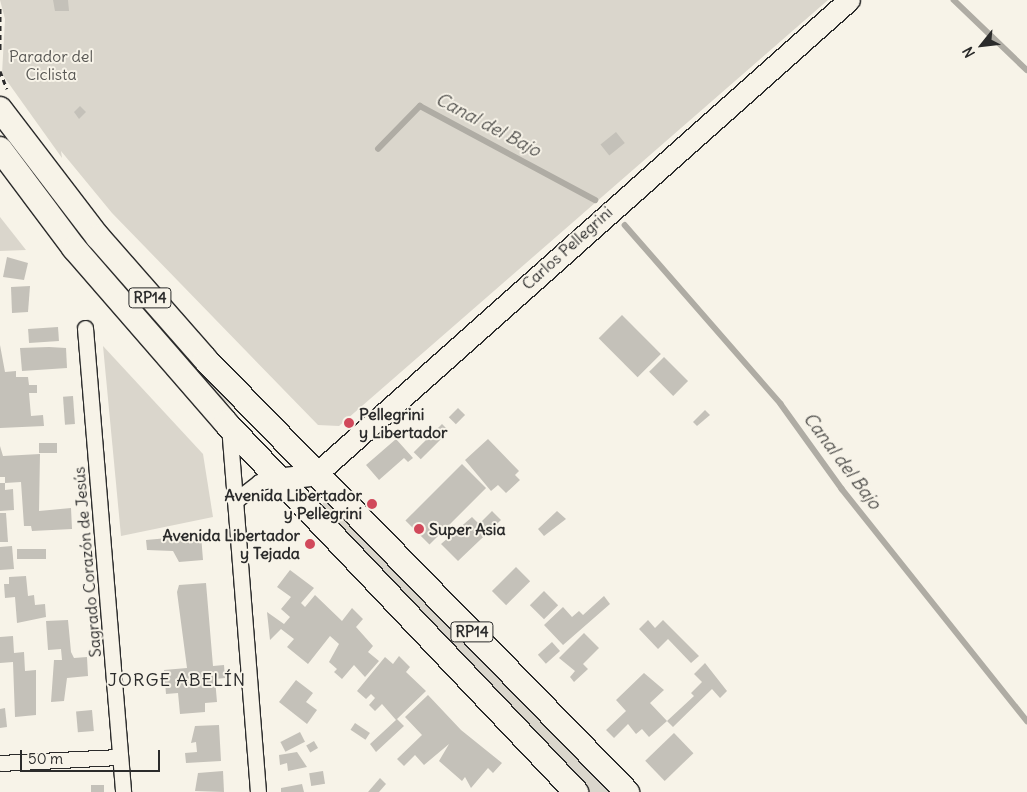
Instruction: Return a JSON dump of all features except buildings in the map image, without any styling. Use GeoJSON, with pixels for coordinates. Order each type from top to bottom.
{"type":"FeatureCollection","features":[{"type":"Feature","properties":{"kind":"main road","name":"Carlos Pellegrini"},"geometry":{"type":"LineString","coordinates":[[316,474],[849,0]]}},
{"type":"Feature","properties":{"kind":"main road","name":"RP14"},"geometry":{"type":"LineString","coordinates":[[0,109],[158,307],[316,474],[627,792]]}},
{"type":"Feature","properties":{"kind":"main road","name":"RP14"},"geometry":{"type":"LineString","coordinates":[[0,149],[85,262],[229,426],[277,479],[576,792]]}},
{"type":"Feature","properties":{"kind":"main road"},"geometry":{"type":"LineString","coordinates":[[277,479],[316,474]]}},
{"type":"Feature","properties":{"kind":"street","name":"Sagrado Corazón de Jesús"},"geometry":{"type":"LineString","coordinates":[[85,328],[123,792]]}},
{"type":"Feature","properties":{"kind":"street"},"geometry":{"type":"LineString","coordinates":[[229,426],[258,792]]}},
{"type":"Feature","properties":{"kind":"street"},"geometry":{"type":"LineString","coordinates":[[235,501],[258,482],[277,479]]}},
{"type":"Feature","properties":{"kind":"street"},"geometry":{"type":"LineString","coordinates":[[0,763],[120,756]]}},
{"type":"Feature","properties":{"kind":"path"},"geometry":{"type":"LineString","coordinates":[[0,8],[0,51]]}},
{"type":"Feature","properties":{"kind":"green space","name":"Parador del Ciclista"},"geometry":{"type":"Polygon","coordinates":[[[0,0],[828,0],[339,426],[318,425],[112,213],[61,151],[62,158],[2,74],[5,19],[0,0]]]}},
{"type":"Feature","properties":{"kind":"green space"},"geometry":{"type":"Polygon","coordinates":[[[0,124],[249,420],[221,398],[136,303],[49,194],[0,124]]]}},
{"type":"Feature","properties":{"kind":"green space"},"geometry":{"type":"Polygon","coordinates":[[[0,217],[26,250],[0,251],[0,217]]]}},
{"type":"Feature","properties":{"kind":"green space"},"geometry":{"type":"Polygon","coordinates":[[[103,346],[203,454],[213,517],[121,536],[103,346]]]}},
{"type":"Feature","properties":{"kind":"green space"},"geometry":{"type":"Polygon","coordinates":[[[325,498],[330,499],[610,792],[590,792],[320,511],[325,498]]]}},
{"type":"Feature","properties":{"kind":"waterway"},"geometry":{"type":"LineString","coordinates":[[954,0],[1027,70]]}},
{"type":"Feature","properties":{"kind":"waterway","name":"Canal del Bajo"},"geometry":{"type":"LineString","coordinates":[[378,149],[420,106],[595,200]]}},
{"type":"Feature","properties":{"kind":"waterway","name":"Canal del Bajo"},"geometry":{"type":"LineString","coordinates":[[625,225],[781,404],[842,489],[1027,721]]}},
{"type":"Feature","properties":{"kind":"place","name":"Pellegrini y Libertador"},"geometry":{"type":"Point","coordinates":[349,423]}},
{"type":"Feature","properties":{"kind":"place","name":"Avenida Libertador y Pellegrini"},"geometry":{"type":"Point","coordinates":[372,504]}},
{"type":"Feature","properties":{"kind":"place","name":"Super Asia"},"geometry":{"type":"Point","coordinates":[419,529]}},
{"type":"Feature","properties":{"kind":"place","name":"Avenida Libertador y Tejada"},"geometry":{"type":"Point","coordinates":[310,544]}},
{"type":"Feature","properties":{"kind":"district","name":"JORGE ABELÍN"},"geometry":{"type":"Point","coordinates":[177,680]}}]}
